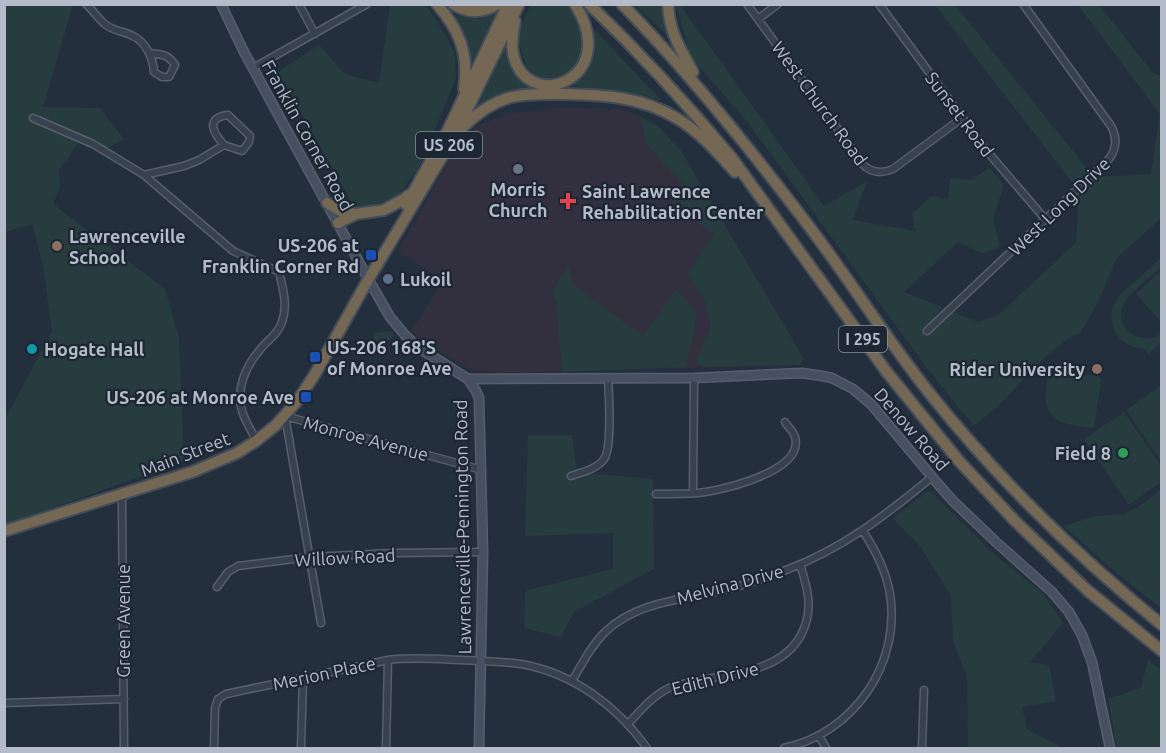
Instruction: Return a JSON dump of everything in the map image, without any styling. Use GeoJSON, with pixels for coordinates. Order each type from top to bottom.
{"type":"FeatureCollection","features":[{"type":"Feature","properties":{"kind":"highway"},"geometry":{"type":"LineString","coordinates":[[437,4],[459,37],[465,58],[464,90],[451,135]]}},
{"type":"Feature","properties":{"kind":"highway"},"geometry":{"type":"LineString","coordinates":[[453,4],[464,10],[477,12],[498,4]]}},
{"type":"Feature","properties":{"kind":"highway","name":"US 206"},"geometry":{"type":"LineString","coordinates":[[368,280],[413,190],[451,135],[508,4]]}},
{"type":"Feature","properties":{"kind":"highway"},"geometry":{"type":"LineString","coordinates":[[519,4],[512,38],[515,63],[521,72],[532,81],[554,85],[562,84],[574,77],[586,59],[587,37],[575,4]]}},
{"type":"Feature","properties":{"kind":"highway","name":"US 206"},"geometry":{"type":"LineString","coordinates":[[368,280],[451,135],[519,4]]}},
{"type":"Feature","properties":{"kind":"highway","name":"I 295"},"geometry":{"type":"LineString","coordinates":[[589,4],[646,61],[732,158],[886,371],[959,461],[1015,521],[1087,590],[1161,651]]}},
{"type":"Feature","properties":{"kind":"highway","name":"I 295"},"geometry":{"type":"LineString","coordinates":[[622,4],[704,93],[794,206],[902,358],[960,430],[1006,482],[1056,532],[1161,625]]}},
{"type":"Feature","properties":{"kind":"highway"},"geometry":{"type":"LineString","coordinates":[[668,4],[670,26],[674,38],[704,93]]}},
{"type":"Feature","properties":{"kind":"highway"},"geometry":{"type":"LineString","coordinates":[[451,135],[480,112],[513,97],[536,94],[605,96],[636,101],[671,115],[692,128],[779,224]]}},
{"type":"Feature","properties":{"kind":"highway"},"geometry":{"type":"LineString","coordinates":[[327,203],[342,212],[356,214],[384,210],[404,199],[413,190]]}},
{"type":"Feature","properties":{"kind":"highway"},"geometry":{"type":"LineString","coordinates":[[338,224],[356,214]]}},
{"type":"Feature","properties":{"kind":"highway","name":"Main Street"},"geometry":{"type":"LineString","coordinates":[[4,531],[192,472],[237,453],[256,441],[276,425],[298,400],[368,280]]}},
{"type":"Feature","properties":{"kind":"street"},"geometry":{"type":"LineString","coordinates":[[86,4],[114,30],[134,36],[149,53],[153,61],[154,72],[162,77],[169,77],[175,65],[170,58],[149,53]]}},
{"type":"Feature","properties":{"kind":"street"},"geometry":{"type":"LineString","coordinates":[[298,4],[315,34]]}},
{"type":"Feature","properties":{"kind":"street"},"geometry":{"type":"LineString","coordinates":[[253,68],[367,4]]}},
{"type":"Feature","properties":{"kind":"street","name":"West Church Road"},"geometry":{"type":"LineString","coordinates":[[747,4],[860,162],[870,170],[882,172],[893,169],[962,118]]}},
{"type":"Feature","properties":{"kind":"street"},"geometry":{"type":"LineString","coordinates":[[758,19],[778,4]]}},
{"type":"Feature","properties":{"kind":"street","name":"Sunset Road"},"geometry":{"type":"LineString","coordinates":[[879,4],[1003,172],[1046,220]]}},
{"type":"Feature","properties":{"kind":"street","name":"West Long Drive"},"geometry":{"type":"LineString","coordinates":[[927,331],[1109,159],[1115,148],[1115,137],[1111,126],[1023,4]]}},
{"type":"Feature","properties":{"kind":"street","name":"Franklin Corner Road"},"geometry":{"type":"LineString","coordinates":[[220,5],[368,280]]}},
{"type":"Feature","properties":{"kind":"street"},"geometry":{"type":"LineString","coordinates":[[144,174],[184,166],[224,145],[242,151],[249,142],[250,136],[228,115],[222,115],[213,127],[215,134],[224,145]]}},
{"type":"Feature","properties":{"kind":"street"},"geometry":{"type":"LineString","coordinates":[[33,118],[93,144],[144,174],[233,251],[279,272],[286,302],[282,323],[275,335],[259,350],[244,372],[240,397],[242,412],[256,441]]}},
{"type":"Feature","properties":{"kind":"street","name":"Lawrenceville-Pennington Road"},"geometry":{"type":"LineString","coordinates":[[368,280],[390,317],[405,335],[427,354],[468,379],[476,391],[480,405],[483,552],[479,748]]}},
{"type":"Feature","properties":{"kind":"street","name":"Denow Road"},"geometry":{"type":"LineString","coordinates":[[468,379],[694,378],[802,373],[832,378],[853,389],[871,404],[932,477],[974,522],[1052,592],[1069,612],[1092,662],[1110,748]]}},
{"type":"Feature","properties":{"kind":"street"},"geometry":{"type":"LineString","coordinates":[[693,493],[694,378]]}},
{"type":"Feature","properties":{"kind":"street"},"geometry":{"type":"LineString","coordinates":[[571,476],[590,469],[607,455],[608,379]]}},
{"type":"Feature","properties":{"kind":"street"},"geometry":{"type":"LineString","coordinates":[[285,416],[321,623]]}},
{"type":"Feature","properties":{"kind":"street","name":"Monroe Avenue"},"geometry":{"type":"LineString","coordinates":[[285,416],[482,470]]}},
{"type":"Feature","properties":{"kind":"street"},"geometry":{"type":"LineString","coordinates":[[656,494],[715,491],[745,483],[785,464],[796,443],[795,437],[785,422]]}},
{"type":"Feature","properties":{"kind":"street","name":"Melvina Drive"},"geometry":{"type":"LineString","coordinates":[[572,681],[591,649],[614,624],[637,611],[659,603],[743,585],[800,564],[863,531],[932,477]]}},
{"type":"Feature","properties":{"kind":"street","name":"Green Avenue"},"geometry":{"type":"LineString","coordinates":[[124,494],[122,502],[124,748]]}},
{"type":"Feature","properties":{"kind":"street"},"geometry":{"type":"LineString","coordinates":[[784,748],[804,743],[841,722],[865,696],[879,674],[888,649],[892,621],[890,592],[878,556],[863,531]]}},
{"type":"Feature","properties":{"kind":"street","name":"Willow Road"},"geometry":{"type":"LineString","coordinates":[[217,587],[228,572],[238,566],[310,557],[483,552]]}},
{"type":"Feature","properties":{"kind":"street","name":"Edith Drive"},"geometry":{"type":"LineString","coordinates":[[627,724],[652,699],[667,689],[762,667],[786,654],[803,632],[809,613],[809,594],[800,564]]}},
{"type":"Feature","properties":{"kind":"street","name":"Merion Place"},"geometry":{"type":"LineString","coordinates":[[214,748],[215,708],[222,696],[226,694],[388,660],[414,658],[522,664],[554,674],[572,681],[606,703],[647,748]]}},
{"type":"Feature","properties":{"kind":"street"},"geometry":{"type":"LineString","coordinates":[[386,748],[388,660]]}},
{"type":"Feature","properties":{"kind":"street"},"geometry":{"type":"LineString","coordinates":[[301,748],[303,678]]}},
{"type":"Feature","properties":{"kind":"street"},"geometry":{"type":"LineString","coordinates":[[922,748],[924,690]]}},
{"type":"Feature","properties":{"kind":"street"},"geometry":{"type":"LineString","coordinates":[[4,703],[124,699]]}},
{"type":"Feature","properties":{"kind":"street"},"geometry":{"type":"LineString","coordinates":[[819,736],[826,748]]}},
{"type":"Feature","properties":{"kind":"shaded area","name":"Saint Lawrence Rehabilitation Center"},"geometry":{"type":"Polygon","coordinates":[[[561,108],[624,109],[658,126],[681,151],[804,359],[800,365],[498,373],[472,370],[428,345],[411,331],[443,281],[398,251],[459,143],[477,126],[506,114],[561,108]]]}},
{"type":"Feature","properties":{"kind":"green space"},"geometry":{"type":"Polygon","coordinates":[[[426,4],[455,54],[456,79],[418,169],[395,199],[355,208],[278,72],[319,45],[345,74],[379,83],[390,5],[426,4]]]}},
{"type":"Feature","properties":{"kind":"green space","name":"Lawrenceville School"},"geometry":{"type":"Polygon","coordinates":[[[4,5],[73,5],[43,107],[100,108],[124,139],[108,148],[82,138],[59,170],[60,187],[53,204],[165,289],[179,338],[184,461],[5,525],[5,419],[52,332],[43,265],[32,224],[5,232],[4,5]]]}},
{"type":"Feature","properties":{"kind":"green space"},"geometry":{"type":"Polygon","coordinates":[[[531,5],[573,5],[586,45],[570,77],[550,82],[528,72],[519,43],[515,38],[531,5]]]}},
{"type":"Feature","properties":{"kind":"green space"},"geometry":{"type":"Polygon","coordinates":[[[635,5],[663,5],[666,34],[635,5]]]}},
{"type":"Feature","properties":{"kind":"green space"},"geometry":{"type":"Polygon","coordinates":[[[676,5],[680,5],[824,206],[867,181],[853,220],[915,231],[912,214],[932,196],[948,199],[950,178],[971,180],[989,168],[1004,184],[993,219],[1000,246],[983,254],[958,242],[904,292],[978,322],[997,316],[1076,243],[1079,191],[935,5],[955,5],[1094,177],[1151,174],[1160,114],[1078,5],[1099,5],[1153,73],[1161,76],[1161,218],[1117,258],[1098,302],[1080,333],[1067,339],[1044,358],[999,405],[974,426],[926,367],[749,124],[691,57],[676,5]]]}},
{"type":"Feature","properties":{"kind":"green space"},"geometry":{"type":"Polygon","coordinates":[[[501,10],[470,75],[469,48],[456,23],[455,15],[481,19],[501,10]]]}},
{"type":"Feature","properties":{"kind":"green space"},"geometry":{"type":"Polygon","coordinates":[[[592,27],[661,100],[573,86],[593,57],[592,27]]]}},
{"type":"Feature","properties":{"kind":"green space"},"geometry":{"type":"Polygon","coordinates":[[[507,42],[511,68],[526,84],[540,91],[475,110],[507,42]]]}},
{"type":"Feature","properties":{"kind":"green space"},"geometry":{"type":"Polygon","coordinates":[[[640,117],[658,126],[681,151],[804,359],[800,365],[703,367],[696,363],[711,325],[704,298],[687,274],[715,234],[671,204],[684,185],[647,145],[640,117]]]}},
{"type":"Feature","properties":{"kind":"green space"},"geometry":{"type":"Polygon","coordinates":[[[1161,258],[1161,267],[1131,294],[1121,312],[1125,327],[1130,333],[1145,338],[1161,334],[1161,343],[1149,354],[1144,349],[1134,347],[1119,337],[1114,330],[1112,313],[1114,304],[1120,295],[1161,258]]]}},
{"type":"Feature","properties":{"kind":"green space"},"geometry":{"type":"Polygon","coordinates":[[[568,267],[575,286],[643,336],[676,289],[697,313],[685,367],[562,372],[556,300],[551,293],[568,267]]]}},
{"type":"Feature","properties":{"kind":"green space"},"geometry":{"type":"Polygon","coordinates":[[[1161,271],[1161,322],[1136,294],[1161,271]]]}},
{"type":"Feature","properties":{"kind":"green space"},"geometry":{"type":"Polygon","coordinates":[[[391,331],[394,336],[391,339],[380,341],[368,351],[372,352],[367,355],[362,352],[362,349],[368,348],[376,333],[391,331]]]}},
{"type":"Feature","properties":{"kind":"green space"},"geometry":{"type":"Polygon","coordinates":[[[1049,371],[1098,376],[1101,380],[1094,428],[1067,424],[1052,415],[1046,398],[1049,371]]]}},
{"type":"Feature","properties":{"kind":"green space"},"geometry":{"type":"Polygon","coordinates":[[[1161,386],[1161,461],[1126,410],[1161,386]]]}},
{"type":"Feature","properties":{"kind":"green space","name":"Field 8"},"geometry":{"type":"Polygon","coordinates":[[[1124,412],[1161,466],[1161,482],[1129,505],[1084,439],[1124,412]]]}},
{"type":"Feature","properties":{"kind":"green space"},"geometry":{"type":"Polygon","coordinates":[[[528,435],[572,435],[577,472],[653,479],[654,569],[574,612],[561,637],[524,628],[525,591],[613,569],[613,533],[525,536],[528,435]]]}},
{"type":"Feature","properties":{"kind":"green space"},"geometry":{"type":"Polygon","coordinates":[[[1161,490],[1161,608],[1063,526],[1096,516],[1124,514],[1161,490]]]}},
{"type":"Feature","properties":{"kind":"green space"},"geometry":{"type":"Polygon","coordinates":[[[928,491],[996,556],[1042,592],[1063,623],[1030,662],[1049,665],[1056,701],[1022,707],[1027,729],[1060,746],[1059,748],[968,748],[967,677],[953,641],[951,596],[920,546],[893,518],[928,491]]]}},
{"type":"Feature","properties":{"kind":"green space"},"geometry":{"type":"Polygon","coordinates":[[[1148,660],[1161,670],[1161,748],[1117,748],[1108,699],[1141,688],[1148,660]]]}},
{"type":"Feature","properties":{"kind":"place","name":"Morris Church"},"geometry":{"type":"Point","coordinates":[518,169]}},
{"type":"Feature","properties":{"kind":"place","name":"Saint Lawrence Rehabilitation Center"},"geometry":{"type":"Point","coordinates":[568,201]}},
{"type":"Feature","properties":{"kind":"place","name":"Lawrenceville School"},"geometry":{"type":"Point","coordinates":[57,246]}},
{"type":"Feature","properties":{"kind":"place","name":"US-206 at Franklin Corner Rd"},"geometry":{"type":"Point","coordinates":[371,255]}},
{"type":"Feature","properties":{"kind":"place","name":"Lukoil"},"geometry":{"type":"Point","coordinates":[388,279]}},
{"type":"Feature","properties":{"kind":"place","name":"Hogate Hall"},"geometry":{"type":"Point","coordinates":[32,349]}},
{"type":"Feature","properties":{"kind":"place","name":"US-206 168'S of Monroe Ave"},"geometry":{"type":"Point","coordinates":[315,357]}},
{"type":"Feature","properties":{"kind":"place","name":"Rider University"},"geometry":{"type":"Point","coordinates":[1097,369]}},
{"type":"Feature","properties":{"kind":"place","name":"US-206 at Monroe Ave"},"geometry":{"type":"Point","coordinates":[306,397]}},
{"type":"Feature","properties":{"kind":"place","name":"Field 8"},"geometry":{"type":"Point","coordinates":[1123,453]}}]}
